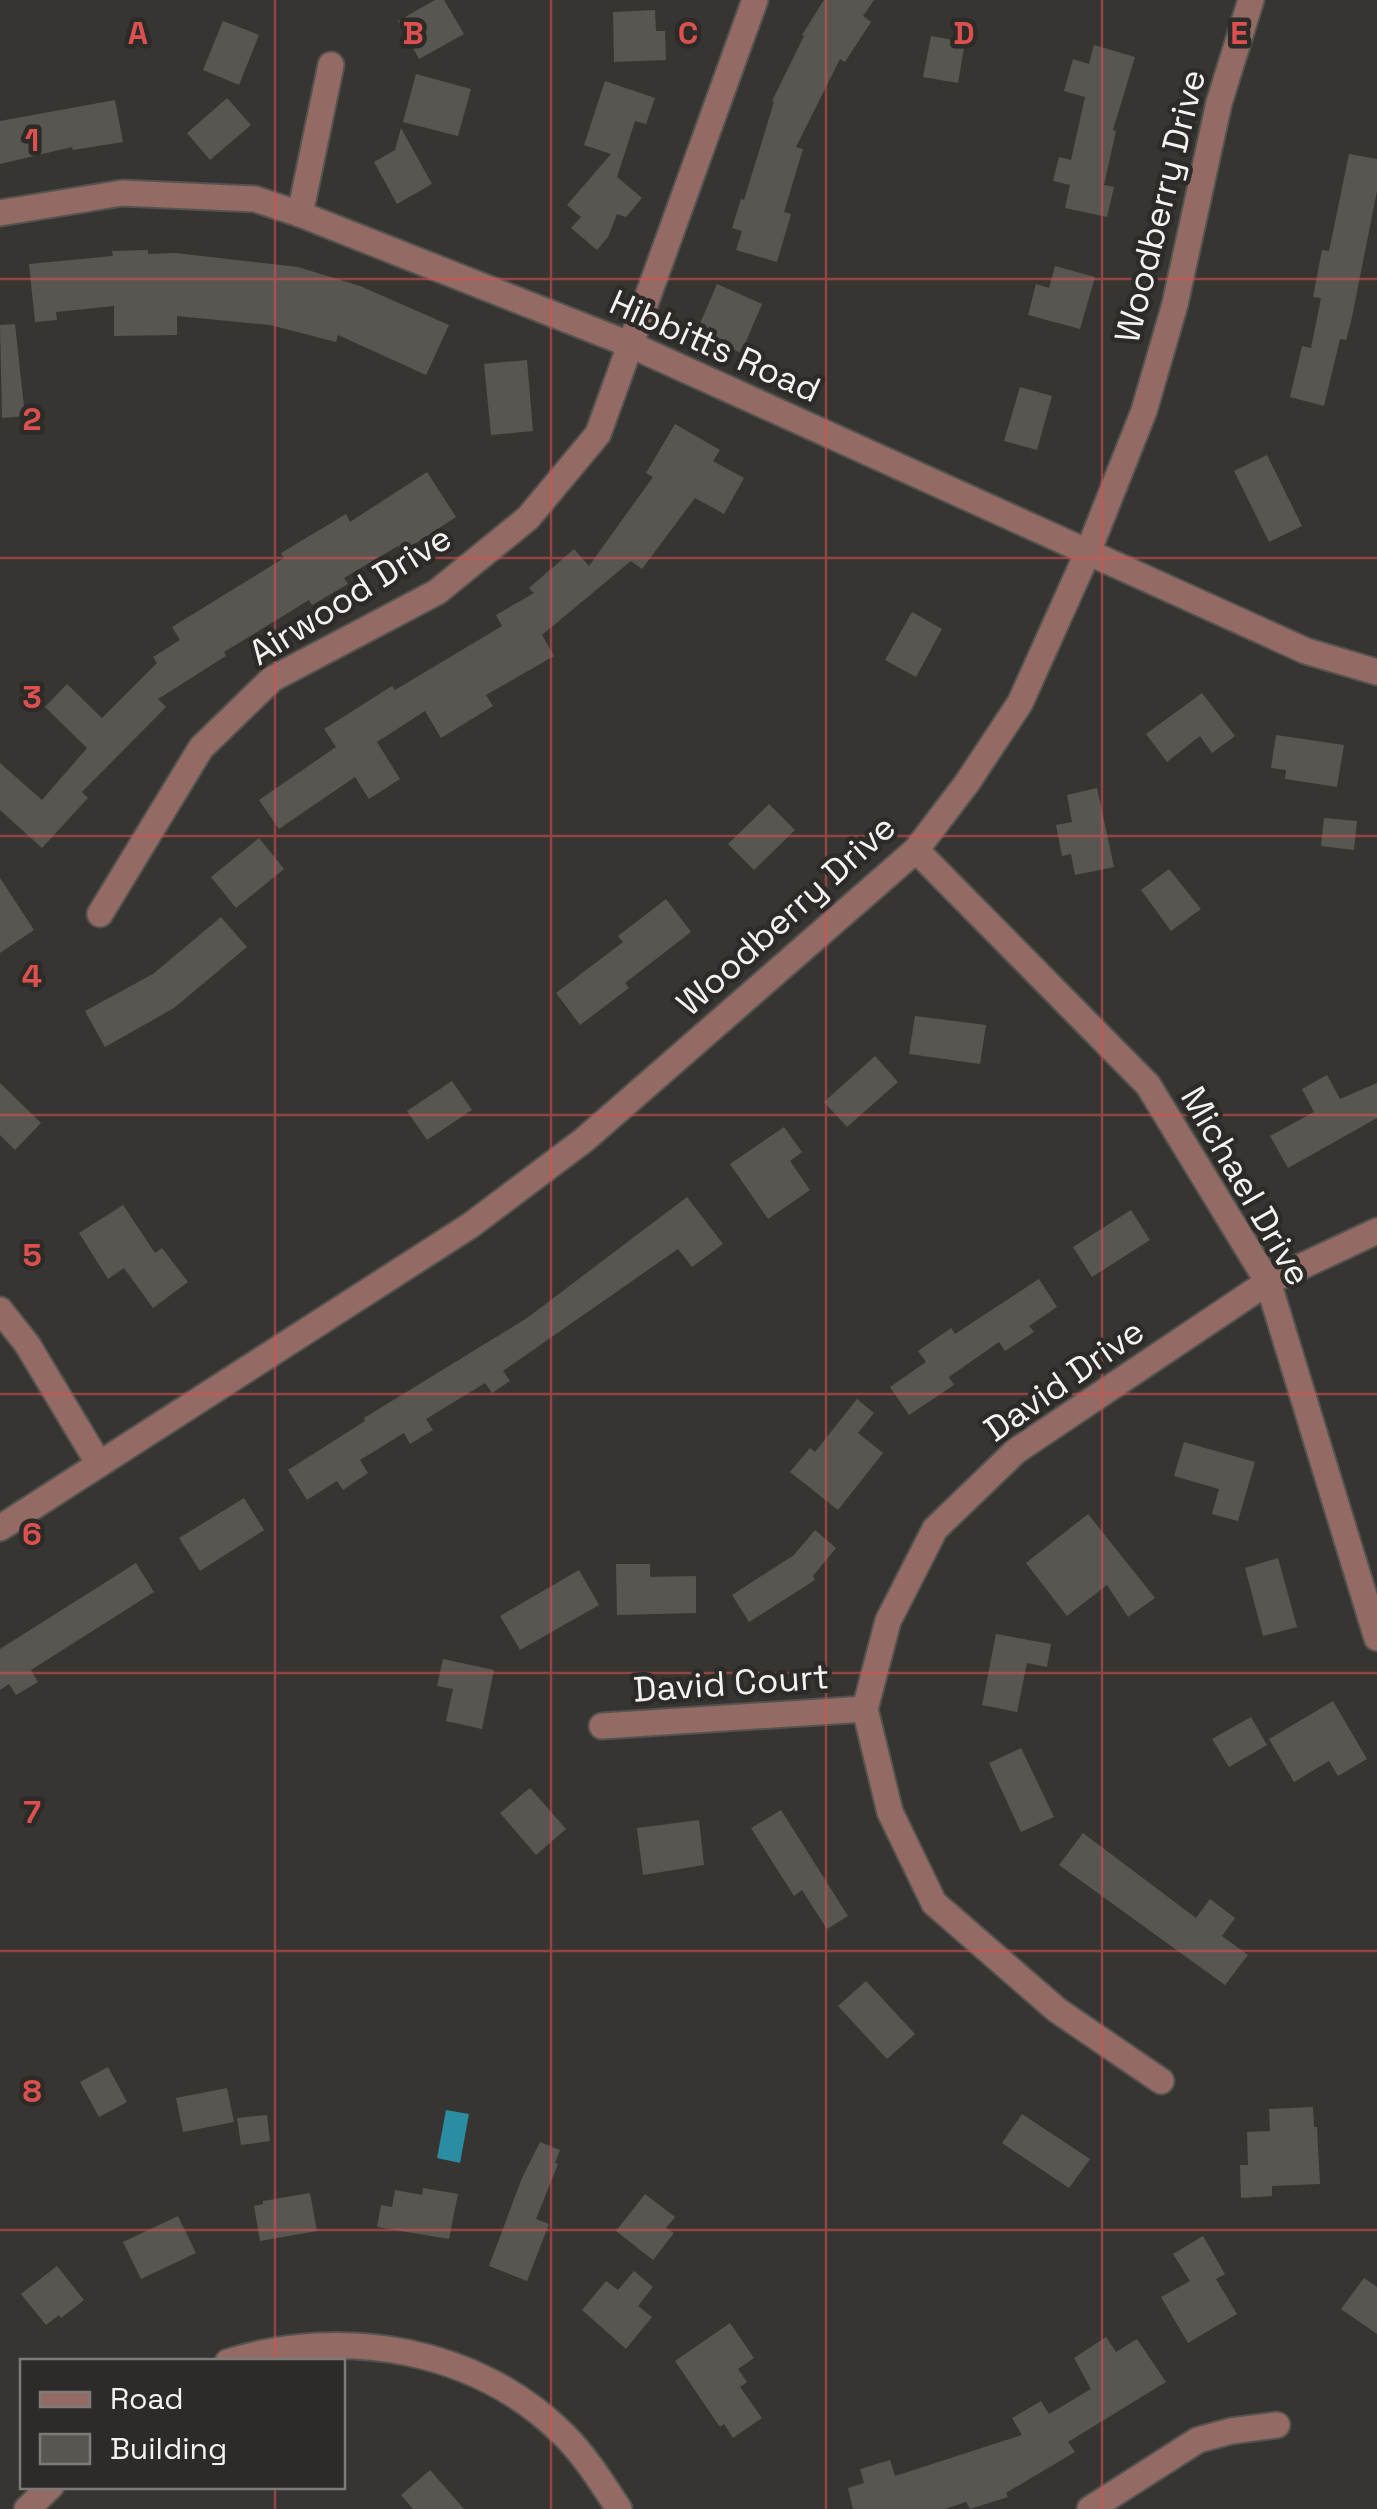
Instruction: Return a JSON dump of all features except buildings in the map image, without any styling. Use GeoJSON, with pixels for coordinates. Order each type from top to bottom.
{"type":"FeatureCollection","features":[{"type":"Feature","properties":{"kind":"street","name":"Airwood Drive"},"geometry":{"type":"LineString","coordinates":[[100,914],[201,748],[272,679],[437,592],[528,518],[598,434],[756,0]]}},
{"type":"Feature","properties":{"kind":"street","name":"Woodberry Drive"},"geometry":{"type":"LineString","coordinates":[[0,1528],[471,1225],[584,1140],[916,850],[967,784],[1020,702],[1088,552],[1144,411],[1175,304],[1219,103],[1251,0]]}},
{"type":"Feature","properties":{"kind":"street"},"geometry":{"type":"LineString","coordinates":[[300,214],[331,65]]}},
{"type":"Feature","properties":{"kind":"street","name":"Hibbitts Road"},"geometry":{"type":"LineString","coordinates":[[0,214],[122,193],[255,199],[631,345],[1306,651],[1377,672]]}},
{"type":"Feature","properties":{"kind":"street","name":"Michael Drive"},"geometry":{"type":"LineString","coordinates":[[916,850],[1148,1086],[1268,1282],[1377,1638]]}},
{"type":"Feature","properties":{"kind":"street","name":"David Drive"},"geometry":{"type":"LineString","coordinates":[[1161,2081],[1056,2010],[934,1903],[890,1812],[865,1710],[888,1621],[936,1529],[1016,1451],[1268,1282],[1377,1231]]}},
{"type":"Feature","properties":{"kind":"street"},"geometry":{"type":"LineString","coordinates":[[0,1310],[27,1344],[99,1464]]}},
{"type":"Feature","properties":{"kind":"street","name":"David Court"},"geometry":{"type":"LineString","coordinates":[[602,1726],[865,1710]]}},
{"type":"Feature","properties":{"kind":"street"},"geometry":{"type":"LineString","coordinates":[[242,2359],[300,2346],[336,2345],[380,2346],[442,2360],[497,2385],[542,2416],[586,2460],[619,2509]]}},
{"type":"Feature","properties":{"kind":"street"},"geometry":{"type":"LineString","coordinates":[[1090,2509],[1198,2440],[1231,2431],[1277,2426]]}},
{"type":"Feature","properties":{"kind":"street"},"geometry":{"type":"LineString","coordinates":[[27,2509],[47,2489]]}},
{"type":"Feature","properties":{"kind":"water"},"geometry":{"type":"Polygon","coordinates":[[[446,2110],[469,2114],[460,2163],[437,2158],[446,2110]]]}}]}
